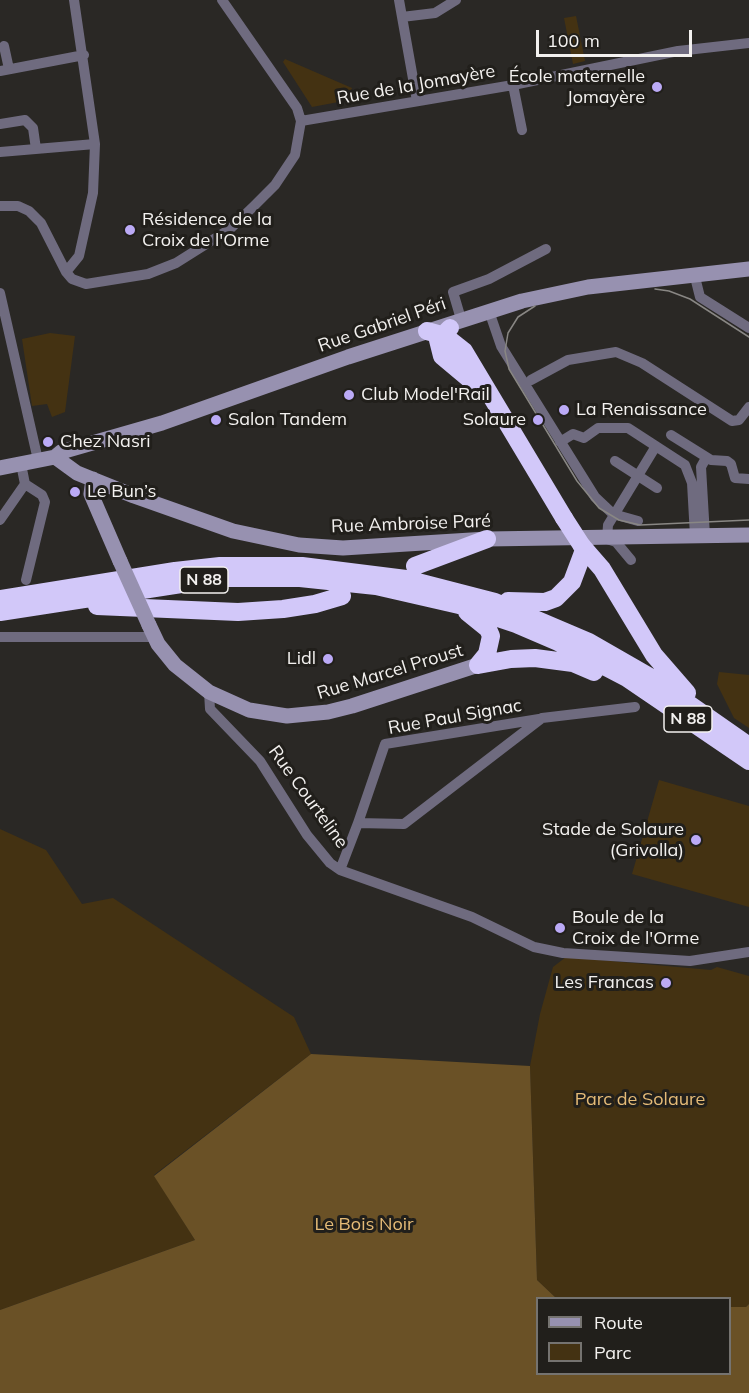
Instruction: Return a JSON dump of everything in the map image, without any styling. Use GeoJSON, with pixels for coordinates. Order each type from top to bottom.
{"type":"FeatureCollection","features":[{"type":"Feature","properties":{"kind":"highway"},"geometry":{"type":"LineString","coordinates":[[445,328],[464,351],[487,394],[583,548],[592,555],[602,569],[654,655],[670,676],[686,690],[695,708]]}},
{"type":"Feature","properties":{"kind":"highway"},"geometry":{"type":"LineString","coordinates":[[415,566],[487,539]]}},
{"type":"Feature","properties":{"kind":"highway"},"geometry":{"type":"LineString","coordinates":[[495,603],[516,599],[545,602],[555,598],[572,582],[583,548]]}},
{"type":"Feature","properties":{"kind":"highway","name":"N 88"},"geometry":{"type":"LineString","coordinates":[[0,599],[175,571],[267,565],[377,574],[439,586],[495,603],[589,642],[624,661],[749,746]]}},
{"type":"Feature","properties":{"kind":"highway","name":"N 88"},"geometry":{"type":"LineString","coordinates":[[0,612],[220,578],[300,578],[376,586],[459,605],[516,624],[558,642],[627,678],[749,761]]}},
{"type":"Feature","properties":{"kind":"highway"},"geometry":{"type":"LineString","coordinates":[[59,604],[238,612],[315,604],[342,596]]}},
{"type":"Feature","properties":{"kind":"highway"},"geometry":{"type":"LineString","coordinates":[[459,605],[488,629],[490,636],[487,654],[478,665]]}},
{"type":"Feature","properties":{"kind":"highway"},"geometry":{"type":"LineString","coordinates":[[478,665],[511,659],[554,660],[573,663],[609,679],[627,678]]}},
{"type":"Feature","properties":{"kind":"main road"},"geometry":{"type":"LineString","coordinates":[[484,313],[580,288],[695,277],[749,269]]}},
{"type":"Feature","properties":{"kind":"main road","name":"Rue Gabriel Péri"},"geometry":{"type":"LineString","coordinates":[[0,468],[55,457],[61,452],[162,423],[484,313]]}},
{"type":"Feature","properties":{"kind":"main road","name":"Rue Ambroise Paré"},"geometry":{"type":"LineString","coordinates":[[55,457],[77,473],[233,531],[299,545],[343,548],[487,539],[607,538],[640,529],[700,536],[749,535]]}},
{"type":"Feature","properties":{"kind":"main road"},"geometry":{"type":"LineString","coordinates":[[93,479],[90,494],[151,631],[175,666],[209,692]]}},
{"type":"Feature","properties":{"kind":"main road","name":"Rue Marcel Proust"},"geometry":{"type":"LineString","coordinates":[[209,692],[249,710],[287,716],[308,716],[352,706],[478,665]]}},
{"type":"Feature","properties":{"kind":"street"},"geometry":{"type":"LineString","coordinates":[[66,272],[79,256],[93,193],[95,144],[84,55],[74,0]]}},
{"type":"Feature","properties":{"kind":"street"},"geometry":{"type":"LineString","coordinates":[[0,206],[18,206],[30,211],[41,223],[66,272],[72,279],[86,284],[148,274],[176,263],[230,229],[275,185],[295,155],[301,121],[297,108],[222,0]]}},
{"type":"Feature","properties":{"kind":"street"},"geometry":{"type":"LineString","coordinates":[[399,0],[417,101]]}},
{"type":"Feature","properties":{"kind":"street"},"geometry":{"type":"LineString","coordinates":[[402,17],[435,13],[456,0]]}},
{"type":"Feature","properties":{"kind":"street","name":"Rue de la Jomayère"},"geometry":{"type":"LineString","coordinates":[[301,121],[513,85],[678,51],[749,43]]}},
{"type":"Feature","properties":{"kind":"street"},"geometry":{"type":"LineString","coordinates":[[4,46],[4,70],[84,55]]}},
{"type":"Feature","properties":{"kind":"street"},"geometry":{"type":"LineString","coordinates":[[513,85],[522,130]]}},
{"type":"Feature","properties":{"kind":"street"},"geometry":{"type":"LineString","coordinates":[[0,124],[25,120],[33,128],[36,149]]}},
{"type":"Feature","properties":{"kind":"street"},"geometry":{"type":"LineString","coordinates":[[0,152],[95,144]]}},
{"type":"Feature","properties":{"kind":"street"},"geometry":{"type":"LineString","coordinates":[[445,328],[453,292],[489,279],[546,249]]}},
{"type":"Feature","properties":{"kind":"street"},"geometry":{"type":"LineString","coordinates":[[695,277],[698,295],[749,328]]}},
{"type":"Feature","properties":{"kind":"street"},"geometry":{"type":"LineString","coordinates":[[0,293],[38,460]]}},
{"type":"Feature","properties":{"kind":"street"},"geometry":{"type":"LineString","coordinates":[[484,313],[501,346],[595,497],[613,514],[640,529],[631,560],[616,542],[607,538],[608,525],[613,514],[656,446]]}},
{"type":"Feature","properties":{"kind":"street"},"geometry":{"type":"LineString","coordinates":[[531,380],[567,360],[616,352],[642,363],[732,421],[742,417],[749,407]]}},
{"type":"Feature","properties":{"kind":"street"},"geometry":{"type":"LineString","coordinates":[[560,442],[573,434],[584,438],[598,428],[628,428],[685,465],[693,483],[700,536]]}},
{"type":"Feature","properties":{"kind":"street"},"geometry":{"type":"LineString","coordinates":[[671,435],[706,458],[727,461],[731,464],[735,478],[749,479]]}},
{"type":"Feature","properties":{"kind":"street"},"geometry":{"type":"LineString","coordinates":[[700,536],[702,467],[706,458]]}},
{"type":"Feature","properties":{"kind":"street"},"geometry":{"type":"LineString","coordinates":[[615,461],[657,488]]}},
{"type":"Feature","properties":{"kind":"street"},"geometry":{"type":"LineString","coordinates":[[21,464],[25,484],[42,495],[45,502],[26,580]]}},
{"type":"Feature","properties":{"kind":"street"},"geometry":{"type":"LineString","coordinates":[[0,520],[25,484]]}},
{"type":"Feature","properties":{"kind":"street"},"geometry":{"type":"LineString","coordinates":[[0,637],[69,635],[142,639],[151,631]]}},
{"type":"Feature","properties":{"kind":"street","name":"Rue Courteline"},"geometry":{"type":"LineString","coordinates":[[209,692],[210,709],[260,761],[307,835],[330,863],[340,870],[472,917],[534,947],[548,951],[690,960],[748,951]]}},
{"type":"Feature","properties":{"kind":"street","name":"Rue Paul Signac"},"geometry":{"type":"LineString","coordinates":[[340,870],[385,744],[542,718],[635,707]]}},
{"type":"Feature","properties":{"kind":"street","name":"Rue Paul Signac"},"geometry":{"type":"LineString","coordinates":[[358,823],[404,824],[542,718]]}},
{"type":"Feature","properties":{"kind":"green space"},"geometry":{"type":"Polygon","coordinates":[[[576,16],[585,61],[573,64],[564,18],[576,16]]]}},
{"type":"Feature","properties":{"kind":"green space"},"geometry":{"type":"Polygon","coordinates":[[[285,59],[352,88],[349,100],[312,107],[283,62],[285,59]]]}},
{"type":"Feature","properties":{"kind":"green space"},"geometry":{"type":"Polygon","coordinates":[[[50,333],[75,336],[65,412],[52,417],[47,404],[32,406],[22,339],[50,333]]]}},
{"type":"Feature","properties":{"kind":"green space"},"geometry":{"type":"Polygon","coordinates":[[[719,672],[749,675],[749,728],[734,718],[717,684],[719,672]]]}},
{"type":"Feature","properties":{"kind":"green space","name":"Stade de Solaure (Grivolla)"},"geometry":{"type":"Polygon","coordinates":[[[659,780],[749,806],[749,907],[632,874],[659,780]]]}},
{"type":"Feature","properties":{"kind":"green space"},"geometry":{"type":"Polygon","coordinates":[[[0,829],[46,850],[82,904],[113,898],[294,1017],[311,1054],[154,1175],[195,1240],[0,1310],[0,829]]]}},
{"type":"Feature","properties":{"kind":"green space","name":"Parc de Solaure"},"geometry":{"type":"Polygon","coordinates":[[[566,957],[711,970],[717,967],[749,976],[749,1304],[746,1307],[731,1307],[731,1297],[555,1297],[537,1280],[530,1066],[540,1014],[553,967],[566,957]]]}},
{"type":"Feature","properties":{"kind":"shaded area","name":"Le Bois Noir"},"geometry":{"type":"Polygon","coordinates":[[[311,1054],[530,1066],[537,1280],[555,1297],[536,1297],[536,1375],[731,1375],[731,1307],[746,1307],[749,1304],[749,1393],[0,1393],[0,1310],[195,1240],[154,1176],[311,1054]]]}},
{"type":"Feature","properties":{"kind":"tram line"},"geometry":{"type":"LineString","coordinates":[[655,289],[669,291],[690,299],[749,337]]}},
{"type":"Feature","properties":{"kind":"tram line"},"geometry":{"type":"LineString","coordinates":[[535,306],[518,317],[508,333],[505,351],[509,369],[577,481],[599,508],[619,520],[640,525],[749,520]]}},
{"type":"Feature","properties":{"kind":"place","name":"École maternelle Jomayère"},"geometry":{"type":"Point","coordinates":[657,87]}},
{"type":"Feature","properties":{"kind":"place","name":"Résidence de la Croix de l'Orme"},"geometry":{"type":"Point","coordinates":[130,230]}},
{"type":"Feature","properties":{"kind":"place","name":"Club Model'Rail"},"geometry":{"type":"Point","coordinates":[349,395]}},
{"type":"Feature","properties":{"kind":"place","name":"La Renaissance"},"geometry":{"type":"Point","coordinates":[564,410]}},
{"type":"Feature","properties":{"kind":"place","name":"Salon Tandem"},"geometry":{"type":"Point","coordinates":[216,420]}},
{"type":"Feature","properties":{"kind":"place","name":"Solaure"},"geometry":{"type":"Point","coordinates":[538,420]}},
{"type":"Feature","properties":{"kind":"place","name":"Chez Nasri"},"geometry":{"type":"Point","coordinates":[48,442]}},
{"type":"Feature","properties":{"kind":"place","name":"Le Bun’s"},"geometry":{"type":"Point","coordinates":[75,492]}},
{"type":"Feature","properties":{"kind":"place","name":"Lidl"},"geometry":{"type":"Point","coordinates":[328,659]}},
{"type":"Feature","properties":{"kind":"place","name":"Stade de Solaure (Grivolla)"},"geometry":{"type":"Point","coordinates":[696,840]}},
{"type":"Feature","properties":{"kind":"place","name":"Boule de la Croix de l'Orme"},"geometry":{"type":"Point","coordinates":[560,928]}},
{"type":"Feature","properties":{"kind":"place","name":"Les Francas"},"geometry":{"type":"Point","coordinates":[666,983]}}]}
